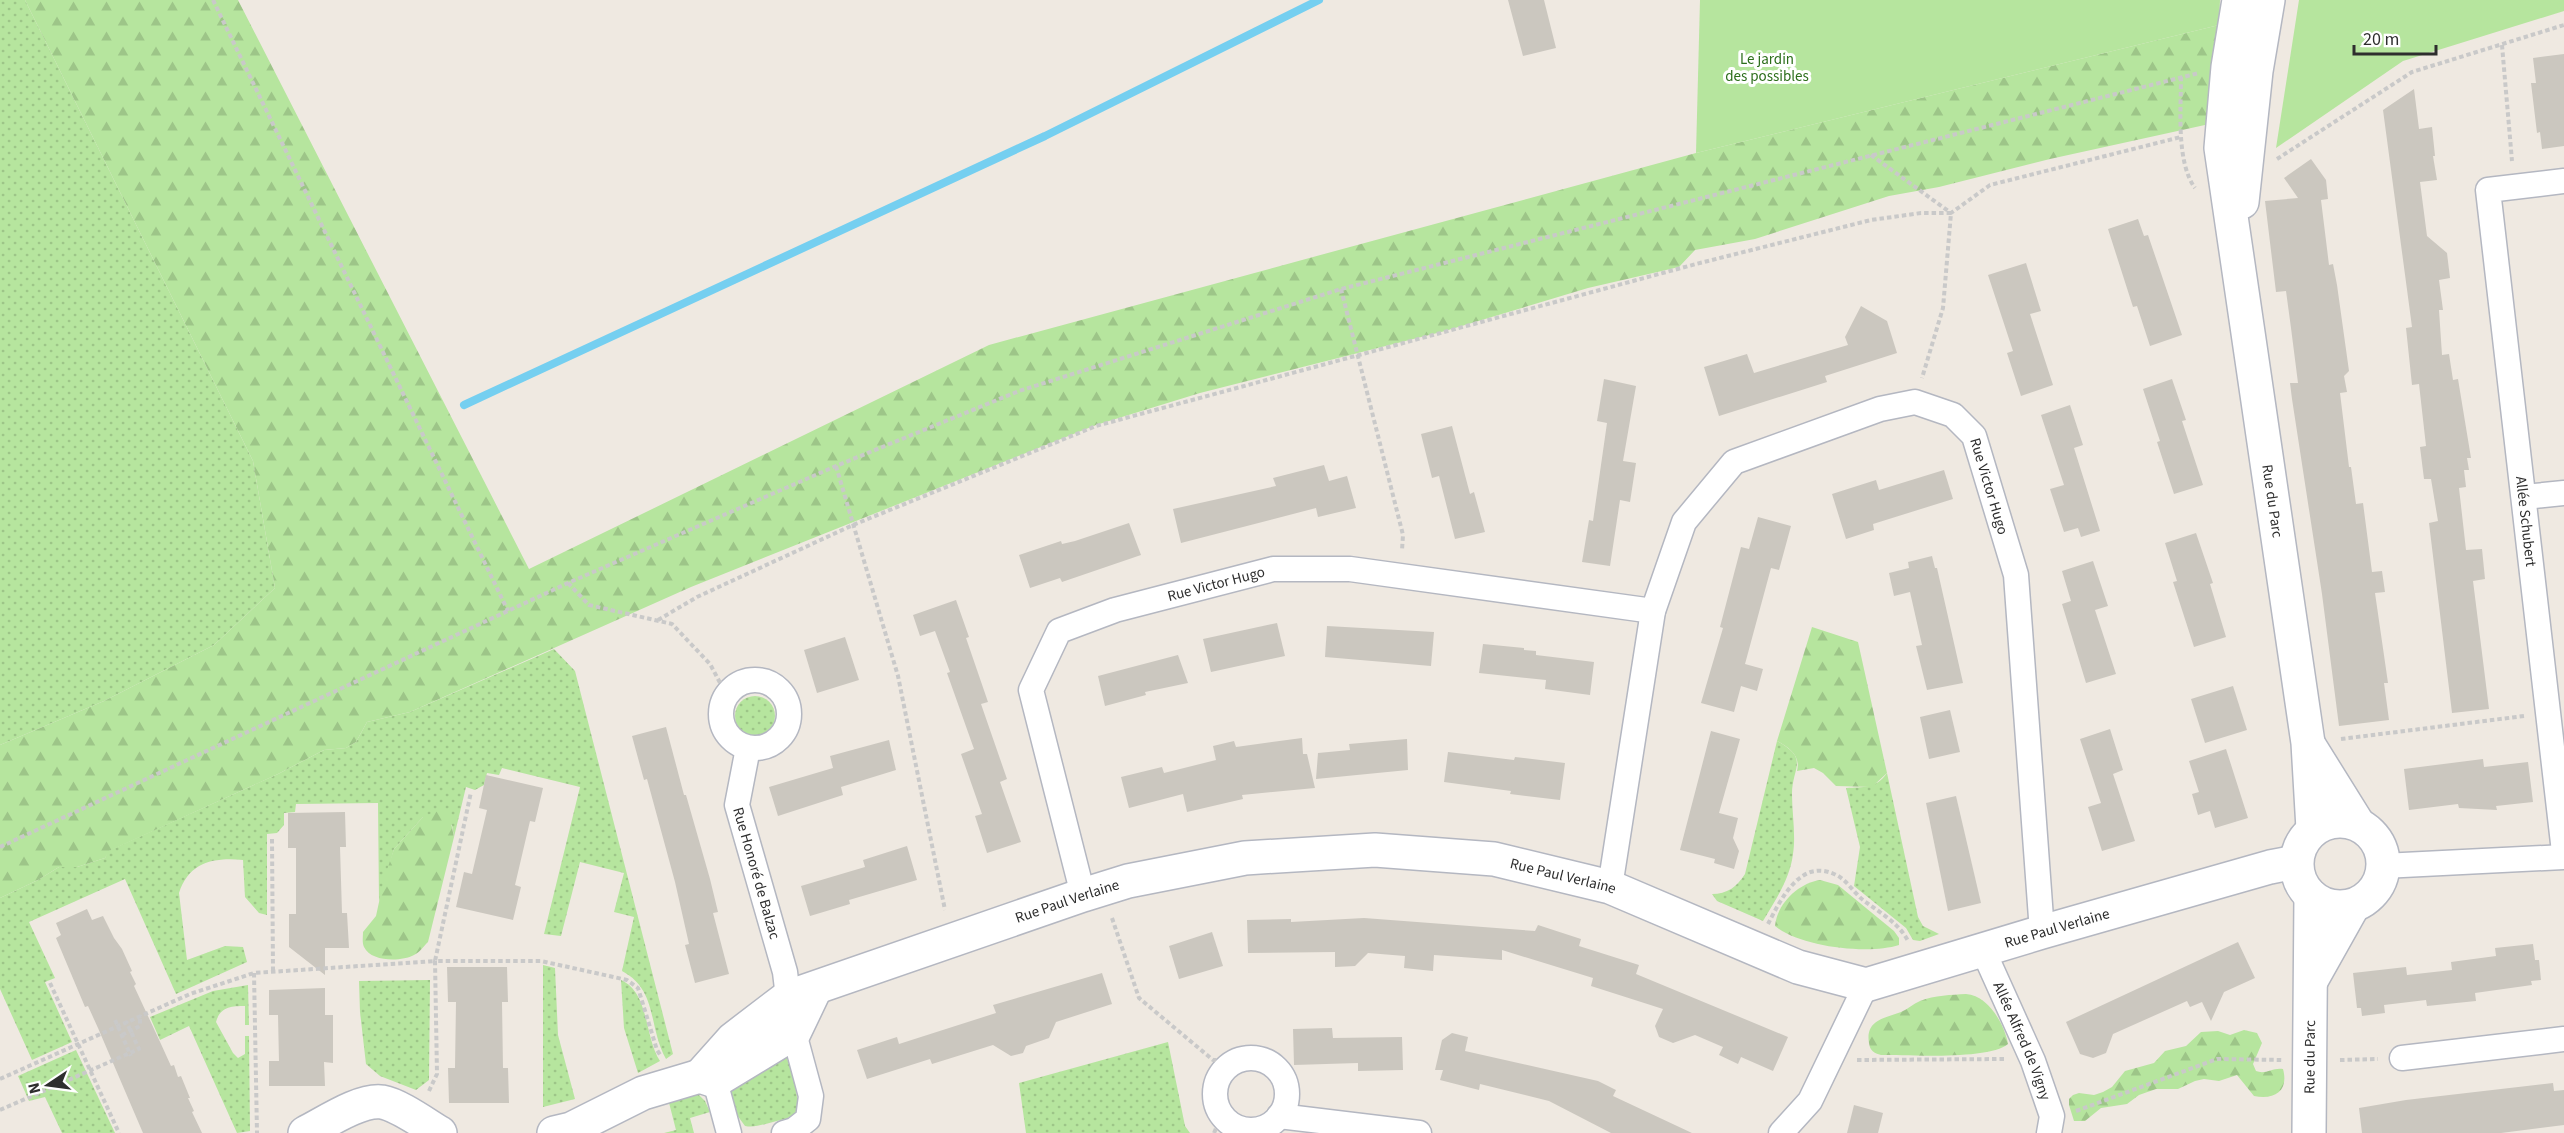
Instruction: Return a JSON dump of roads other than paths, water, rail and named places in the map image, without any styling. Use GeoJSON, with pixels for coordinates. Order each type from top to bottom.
{"type":"FeatureCollection","features":[{"type":"Feature","properties":{"kind":"street","name":"Rue du Parc"},"geometry":{"type":"LineString","coordinates":[[2239,0],[2228,67],[2221,148],[2308,743],[2313,829]]}},
{"type":"Feature","properties":{"kind":"street","name":"Rue du Parc"},"geometry":{"type":"LineString","coordinates":[[2238,258],[2256,71],[2268,0]]}},
{"type":"Feature","properties":{"kind":"street","name":"Allée Schubert"},"geometry":{"type":"LineString","coordinates":[[2564,181],[2488,190],[2564,852]]}},
{"type":"Feature","properties":{"kind":"street","name":"Rue Victor Hugo"},"geometry":{"type":"LineString","coordinates":[[1092,892],[1031,690],[1059,631],[1115,610],[1273,569],[1350,569],[1653,611],[1684,522],[1734,462],[1880,409],[1915,402],[1953,415],[1974,436],[2016,575],[2042,932]]}},
{"type":"Feature","properties":{"kind":"street"},"geometry":{"type":"LineString","coordinates":[[2524,498],[2564,493]]}},
{"type":"Feature","properties":{"kind":"street"},"geometry":{"type":"LineString","coordinates":[[1610,887],[1653,611]]}},
{"type":"Feature","properties":{"kind":"street"},"geometry":{"type":"LineString","coordinates":[[764,680],[782,691],[790,711],[786,731],[770,746],[748,748],[733,741],[723,727],[720,710],[726,694],[743,681],[764,680]]}},
{"type":"Feature","properties":{"kind":"street","name":"Rue du Parc"},"geometry":{"type":"LineString","coordinates":[[2308,743],[2358,824]]}},
{"type":"Feature","properties":{"kind":"street","name":"Rue Honoré de Balzac"},"geometry":{"type":"LineString","coordinates":[[748,748],[737,805],[785,972],[802,993]]}},
{"type":"Feature","properties":{"kind":"street"},"geometry":{"type":"LineString","coordinates":[[2335,820],[2358,824],[2369,831],[2377,841],[2384,866],[2381,879],[2365,900],[2353,906],[2338,908],[2323,904],[2311,896],[2300,881],[2296,862],[2301,844],[2313,829],[2335,820]]}},
{"type":"Feature","properties":{"kind":"street","name":"Rue Paul Verlaine"},"geometry":{"type":"LineString","coordinates":[[698,1080],[733,1039],[802,993],[1128,881],[1245,858],[1375,850],[1494,859],[1610,887],[1798,967],[1866,986],[2042,932],[2270,867],[2296,862]]}},
{"type":"Feature","properties":{"kind":"street"},"geometry":{"type":"LineString","coordinates":[[2384,866],[2564,857]]}},
{"type":"Feature","properties":{"kind":"street","name":"Rue du Parc"},"geometry":{"type":"LineString","coordinates":[[2309,1133],[2311,896]]}},
{"type":"Feature","properties":{"kind":"street","name":"Rue du Parc"},"geometry":{"type":"LineString","coordinates":[[2312,979],[2353,906]]}},
{"type":"Feature","properties":{"kind":"street","name":"Allée Alfred de Vigny"},"geometry":{"type":"LineString","coordinates":[[1983,950],[2032,1061],[2051,1125]]}},
{"type":"Feature","properties":{"kind":"street"},"geometry":{"type":"LineString","coordinates":[[1781,1133],[1810,1101],[1838,1048],[1866,986]]}},
{"type":"Feature","properties":{"kind":"street"},"geometry":{"type":"LineString","coordinates":[[784,1133],[794,1130],[808,1119],[811,1096],[794,1033],[802,993]]}},
{"type":"Feature","properties":{"kind":"street"},"geometry":{"type":"LineString","coordinates":[[555,1133],[571,1129],[643,1093],[698,1080],[794,1033]]}},
{"type":"Feature","properties":{"kind":"street"},"geometry":{"type":"LineString","coordinates":[[2402,1058],[2564,1039]]}},
{"type":"Feature","properties":{"kind":"street"},"geometry":{"type":"LineString","coordinates":[[1258,1058],[1270,1063],[1280,1072],[1285,1084],[1287,1096],[1279,1116],[1270,1124],[1256,1129],[1218,1124],[1215,1095],[1216,1083],[1222,1072],[1230,1064],[1242,1059],[1258,1058]]}},
{"type":"Feature","properties":{"kind":"street"},"geometry":{"type":"LineString","coordinates":[[698,1080],[729,1133]]}},
{"type":"Feature","properties":{"kind":"street"},"geometry":{"type":"LineString","coordinates":[[305,1133],[372,1101],[385,1102],[427,1125]]}},
{"type":"Feature","properties":{"kind":"street"},"geometry":{"type":"LineString","coordinates":[[1279,1116],[1419,1133]]}},
{"type":"Feature","properties":{"kind":"waterway"},"geometry":{"type":"LineString","coordinates":[[464,405],[1045,136],[1319,0]]}},
{"type":"Feature","properties":{"kind":"park label","name":"Le jardin des possibles"},"geometry":{"type":"Point","coordinates":[1767,68]}}]}
